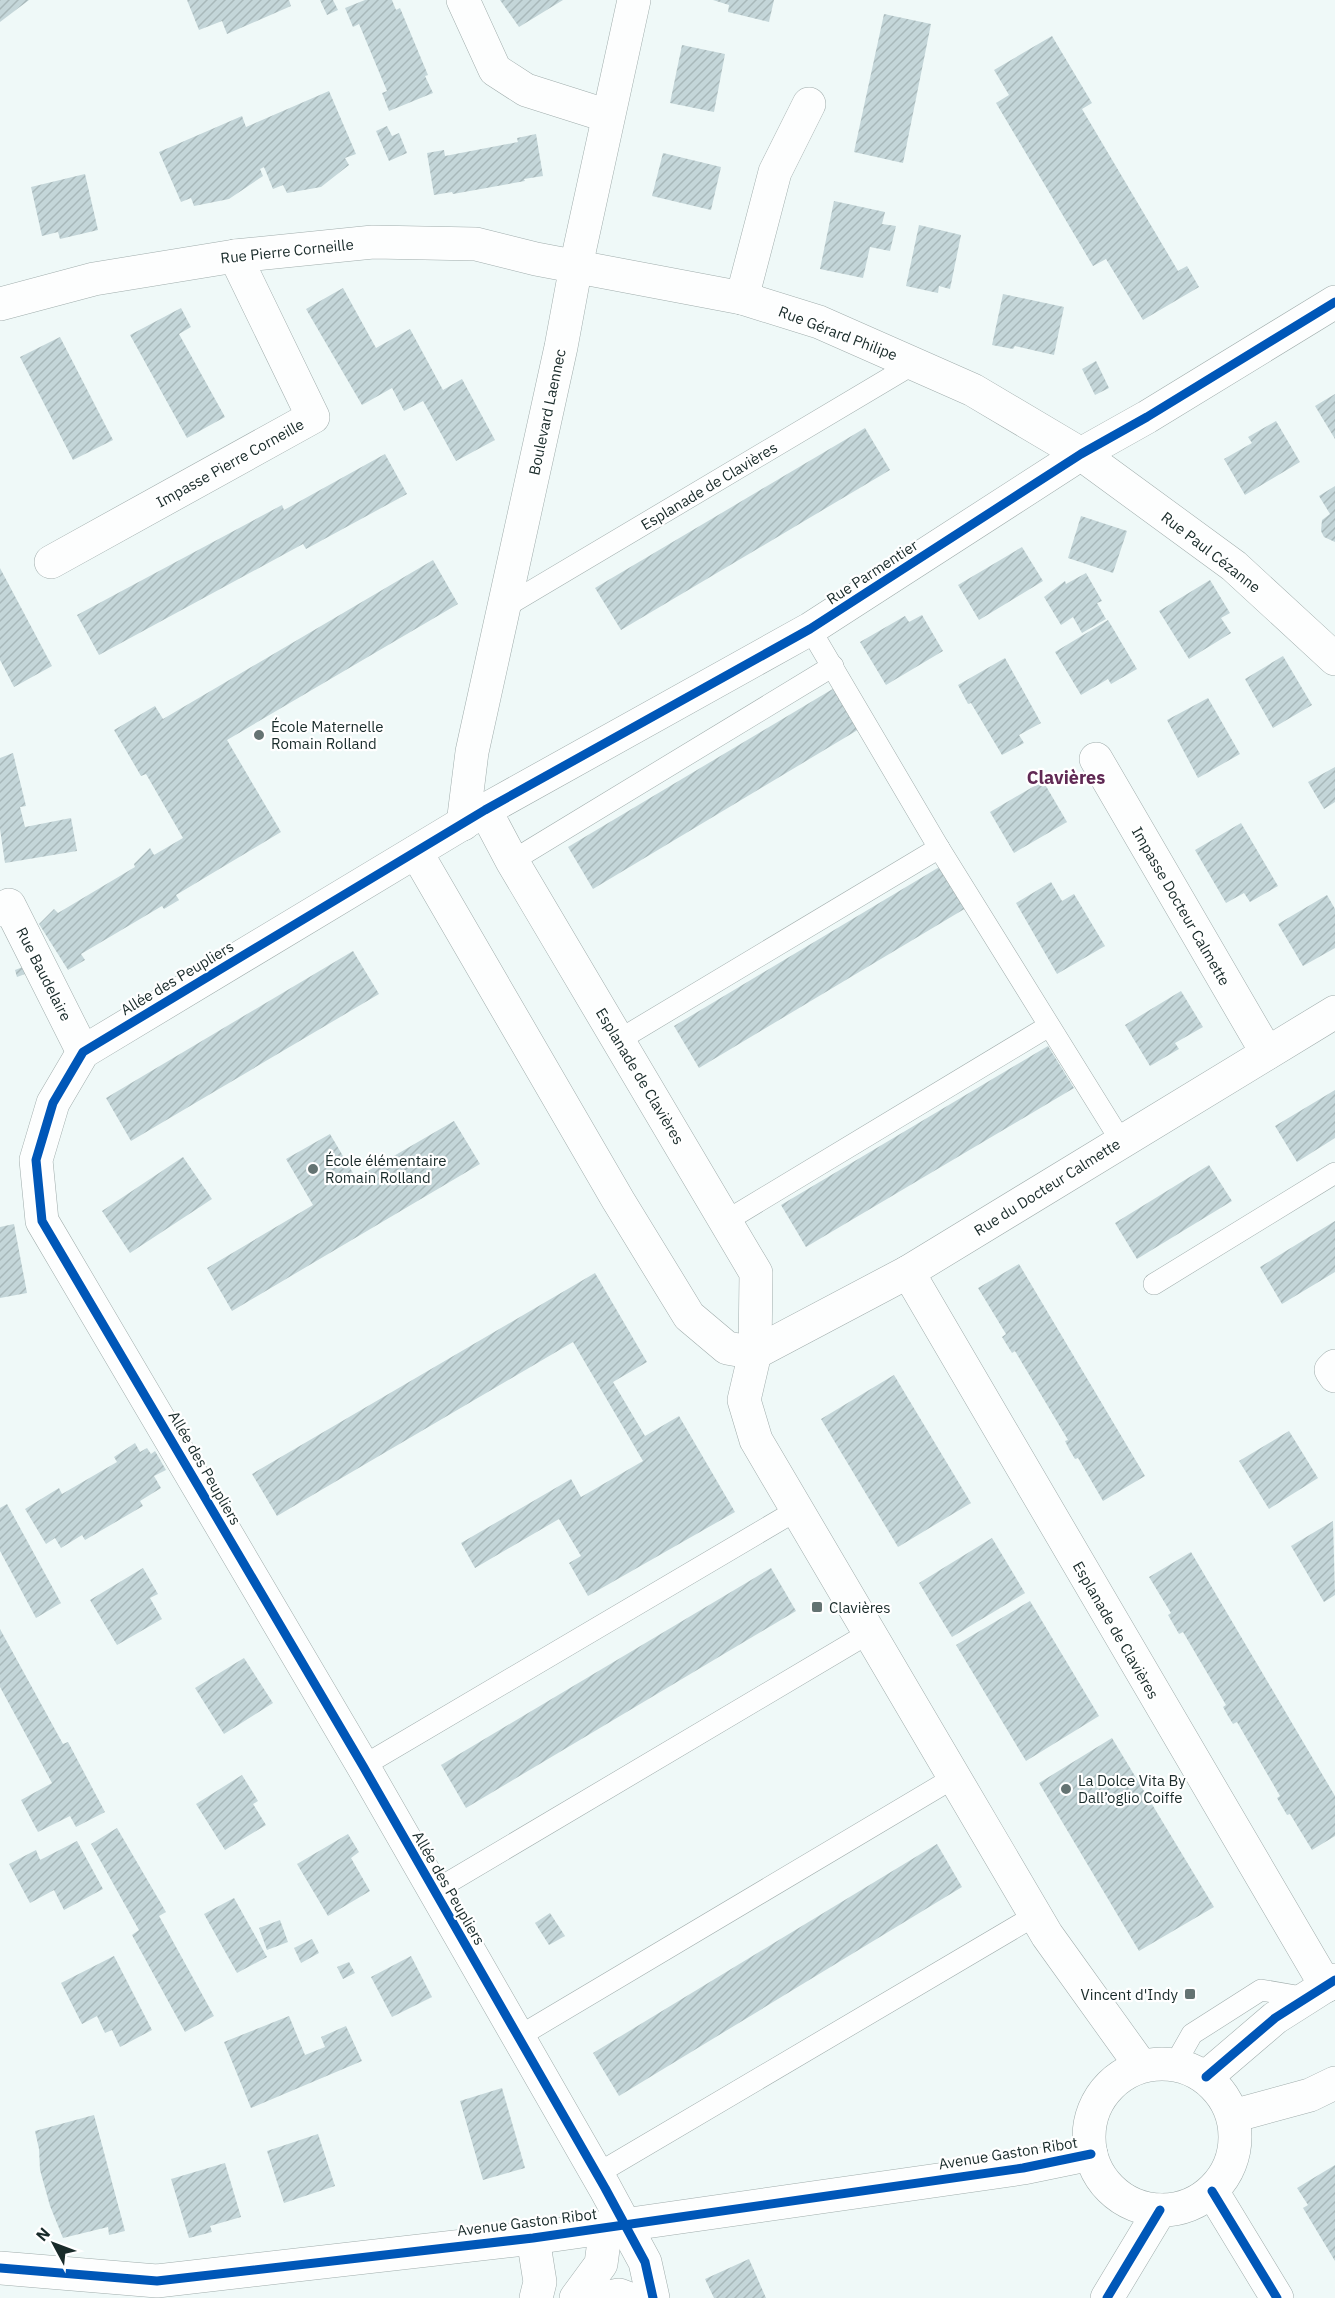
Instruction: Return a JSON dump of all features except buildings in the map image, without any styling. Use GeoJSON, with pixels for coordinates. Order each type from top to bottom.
{"type":"FeatureCollection","features":[{"type":"Feature","properties":{"kind":"street"},"geometry":{"type":"LineString","coordinates":[[463,0],[495,70],[526,90],[608,116]]}},
{"type":"Feature","properties":{"kind":"street","name":"Boulevard Laennec"},"geometry":{"type":"LineString","coordinates":[[474,817],[472,752],[561,348],[576,266],[634,0]]}},
{"type":"Feature","properties":{"kind":"street"},"geometry":{"type":"LineString","coordinates":[[742,298],[775,172],[809,104]]}},
{"type":"Feature","properties":{"kind":"street","name":"Rue Pierre Corneille"},"geometry":{"type":"LineString","coordinates":[[0,304],[94,279],[235,256],[373,242],[476,244],[576,266]]}},
{"type":"Feature","properties":{"kind":"street","name":"Impasse Pierre Corneille"},"geometry":{"type":"LineString","coordinates":[[51,562],[313,417],[235,256]]}},
{"type":"Feature","properties":{"kind":"street","name":"Rue Gérard Philipe"},"geometry":{"type":"LineString","coordinates":[[576,266],[742,298],[819,322],[973,390],[1081,454]]}},
{"type":"Feature","properties":{"kind":"street","name":"Rue Parmentier"},"geometry":{"type":"LineString","coordinates":[[416,852],[474,817],[810,629],[1081,454],[1147,417],[1335,302]]}},
{"type":"Feature","properties":{"kind":"street","name":"Rue Paul Cézanne"},"geometry":{"type":"LineString","coordinates":[[1081,454],[1234,566],[1335,659]]}},
{"type":"Feature","properties":{"kind":"street","name":"Impasse Docteur Calmette"},"geometry":{"type":"LineString","coordinates":[[1096,759],[1267,1053]]}},
{"type":"Feature","properties":{"kind":"street","name":"Esplanade de Clavières"},"geometry":{"type":"LineString","coordinates":[[474,817],[512,861],[756,1273],[754,1353],[744,1400],[756,1440],[1047,1935],[1142,2066]]}},
{"type":"Feature","properties":{"kind":"street"},"geometry":{"type":"LineString","coordinates":[[416,852],[618,1200],[689,1316],[727,1348],[754,1353]]}},
{"type":"Feature","properties":{"kind":"street","name":"Allée des Peupliers"},"geometry":{"type":"LineString","coordinates":[[416,852],[82,1052],[53,1103],[36,1160],[42,1221],[363,1766],[597,2174],[615,2225],[645,2262],[653,2298]]}},
{"type":"Feature","properties":{"kind":"street","name":"Rue Baudelaire"},"geometry":{"type":"LineString","coordinates":[[0,909],[9,905],[82,1052]]}},
{"type":"Feature","properties":{"kind":"street","name":"Rue du Docteur Calmette"},"geometry":{"type":"LineString","coordinates":[[754,1353],[908,1272],[1335,1012]]}},
{"type":"Feature","properties":{"kind":"street","name":"Esplanade de Clavières"},"geometry":{"type":"LineString","coordinates":[[908,1272],[1323,1988]]}},
{"type":"Feature","properties":{"kind":"street"},"geometry":{"type":"LineString","coordinates":[[1335,1366],[1331,1370],[1335,1376]]}},
{"type":"Feature","properties":{"kind":"street"},"geometry":{"type":"LineString","coordinates":[[1206,2077],[1275,2018],[1323,1988]]}},
{"type":"Feature","properties":{"kind":"street"},"geometry":{"type":"LineString","coordinates":[[1175,2064],[1206,2077],[1223,2094],[1233,2116],[1236,2135],[1233,2156],[1225,2175],[1212,2191],[1197,2201],[1181,2207],[1160,2210],[1138,2205],[1117,2193],[1102,2179],[1091,2154],[1089,2136],[1092,2117],[1102,2095],[1120,2078],[1142,2066],[1175,2064]]}},
{"type":"Feature","properties":{"kind":"street"},"geometry":{"type":"LineString","coordinates":[[1233,2116],[1310,2095],[1335,2083]]}},
{"type":"Feature","properties":{"kind":"street","name":"Avenue Gaston Ribot"},"geometry":{"type":"LineString","coordinates":[[0,2268],[157,2281],[533,2238],[1023,2168],[1091,2154]]}},
{"type":"Feature","properties":{"kind":"street"},"geometry":{"type":"LineString","coordinates":[[1212,2191],[1277,2298]]}},
{"type":"Feature","properties":{"kind":"street"},"geometry":{"type":"LineString","coordinates":[[1107,2298],[1160,2210]]}},
{"type":"Feature","properties":{"kind":"street"},"geometry":{"type":"LineString","coordinates":[[576,2298],[600,2264],[615,2225]]}},
{"type":"Feature","properties":{"kind":"street"},"geometry":{"type":"LineString","coordinates":[[533,2238],[540,2282],[536,2298]]}},
{"type":"Feature","properties":{"kind":"street"},"geometry":{"type":"LineString","coordinates":[[604,2298],[619,2295],[627,2298]]}},
{"type":"Feature","properties":{"kind":"lane","name":"Esplanade de Clavières"},"geometry":{"type":"LineString","coordinates":[[503,608],[915,363]]}},
{"type":"Feature","properties":{"kind":"lane"},"geometry":{"type":"LineString","coordinates":[[810,629],[939,848],[1121,1142]]}},
{"type":"Feature","properties":{"kind":"lane"},"geometry":{"type":"LineString","coordinates":[[512,861],[833,666]]}},
{"type":"Feature","properties":{"kind":"lane"},"geometry":{"type":"LineString","coordinates":[[619,1040],[939,848]]}},
{"type":"Feature","properties":{"kind":"lane"},"geometry":{"type":"LineString","coordinates":[[726,1221],[1048,1026]]}},
{"type":"Feature","properties":{"kind":"lane"},"geometry":{"type":"LineString","coordinates":[[1154,1284],[1335,1173]]}},
{"type":"Feature","properties":{"kind":"lane"},"geometry":{"type":"LineString","coordinates":[[363,1766],[796,1510]]}},
{"type":"Feature","properties":{"kind":"lane"},"geometry":{"type":"LineString","coordinates":[[434,1891],[869,1633]]}},
{"type":"Feature","properties":{"kind":"lane"},"geometry":{"type":"LineString","coordinates":[[518,2037],[955,1777]]}},
{"type":"Feature","properties":{"kind":"lane"},"geometry":{"type":"LineString","coordinates":[[597,2174],[1036,1915]]}},
{"type":"Feature","properties":{"kind":"lane"},"geometry":{"type":"LineString","coordinates":[[1175,2064],[1192,2034],[1261,1990],[1323,1988]]}},
{"type":"Feature","properties":{"kind":"cycle path"},"geometry":{"type":"LineString","coordinates":[[653,2298],[645,2262],[605,2188],[363,1766],[42,1221],[36,1160],[53,1103],[83,1052],[485,810],[810,629],[1081,454],[1147,417],[1335,302]]}},
{"type":"Feature","properties":{"kind":"cycle path"},"geometry":{"type":"LineString","coordinates":[[1206,2077],[1275,2018],[1335,1980]]}},
{"type":"Feature","properties":{"kind":"cycle path"},"geometry":{"type":"LineString","coordinates":[[0,2268],[157,2281],[533,2238],[1023,2168],[1091,2154]]}},
{"type":"Feature","properties":{"kind":"cycle path"},"geometry":{"type":"LineString","coordinates":[[1212,2191],[1277,2298]]}},
{"type":"Feature","properties":{"kind":"cycle path"},"geometry":{"type":"LineString","coordinates":[[1107,2298],[1160,2210]]}},
{"type":"Feature","properties":{"kind":"place","name":"École Maternelle Romain Rolland"},"geometry":{"type":"Point","coordinates":[259,735]}},
{"type":"Feature","properties":{"kind":"place","name":"École élémentaire Romain Rolland"},"geometry":{"type":"Point","coordinates":[313,1169]}},
{"type":"Feature","properties":{"kind":"place","name":"Clavières"},"geometry":{"type":"Point","coordinates":[817,1607]}},
{"type":"Feature","properties":{"kind":"place","name":"La Dolce Vita By Dall’oglio Coiffe"},"geometry":{"type":"Point","coordinates":[1066,1789]}},
{"type":"Feature","properties":{"kind":"place","name":"Vincent d'Indy"},"geometry":{"type":"Point","coordinates":[1190,1994]}},
{"type":"Feature","properties":{"kind":"district","name":"Clavières"},"geometry":{"type":"Point","coordinates":[1066,777]}}]}
